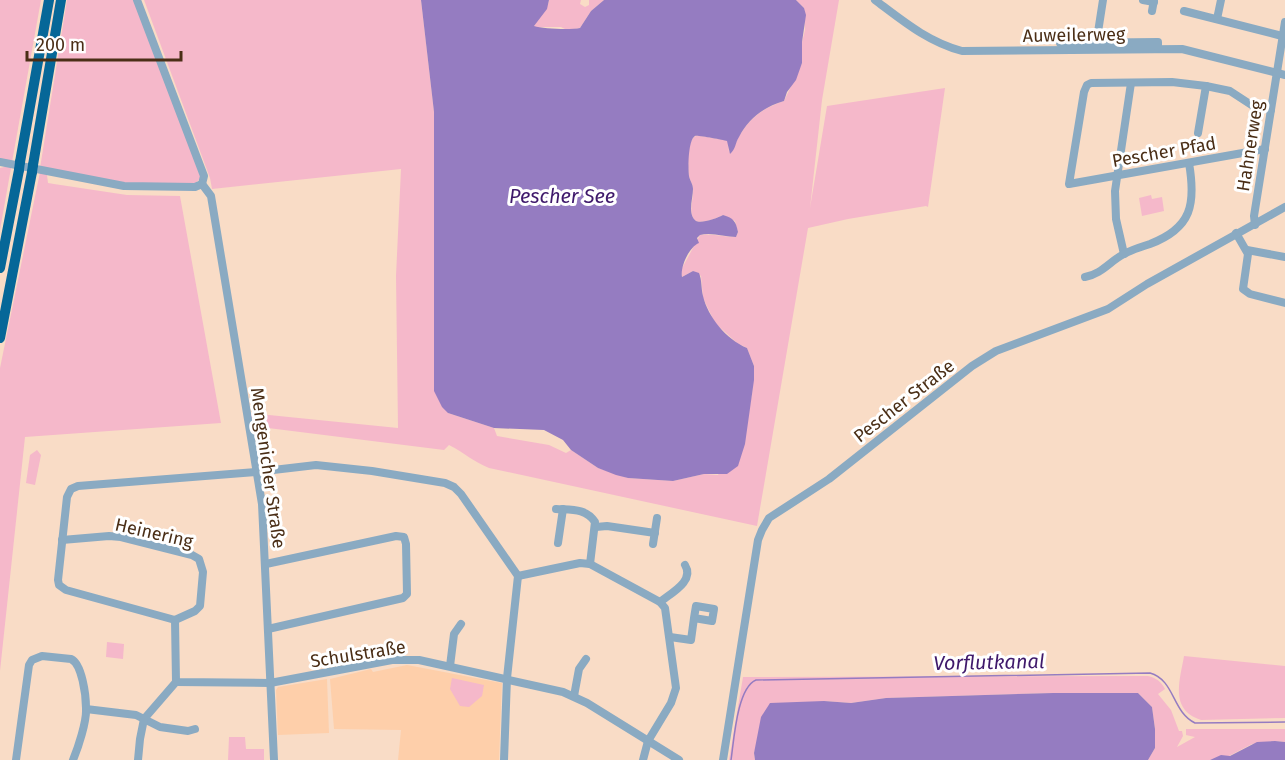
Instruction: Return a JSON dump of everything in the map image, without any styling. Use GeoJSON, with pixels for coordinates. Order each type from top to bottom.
{"type":"FeatureCollection","features":[{"type":"Feature","properties":{"kind":"highway"},"geometry":{"type":"LineString","coordinates":[[0,268],[48,0]]}},
{"type":"Feature","properties":{"kind":"highway"},"geometry":{"type":"LineString","coordinates":[[0,338],[33,169],[61,0]]}},
{"type":"Feature","properties":{"kind":"street","name":"Mengenicher Straße"},"geometry":{"type":"LineString","coordinates":[[137,0],[204,176],[202,184],[211,196],[262,504],[274,760]]}},
{"type":"Feature","properties":{"kind":"street","name":"Auweilerweg"},"geometry":{"type":"LineString","coordinates":[[876,0],[920,33],[938,43],[962,51],[1096,46],[1182,49],[1285,75]]}},
{"type":"Feature","properties":{"kind":"street"},"geometry":{"type":"LineString","coordinates":[[1060,43],[1096,46],[1103,0]]}},
{"type":"Feature","properties":{"kind":"street"},"geometry":{"type":"LineString","coordinates":[[1143,0],[1154,1],[1152,11]]}},
{"type":"Feature","properties":{"kind":"street"},"geometry":{"type":"LineString","coordinates":[[1217,19],[1221,0]]}},
{"type":"Feature","properties":{"kind":"street"},"geometry":{"type":"LineString","coordinates":[[1184,11],[1282,36]]}},
{"type":"Feature","properties":{"kind":"street","name":"Hahnerweg"},"geometry":{"type":"LineString","coordinates":[[1255,225],[1254,216],[1285,21]]}},
{"type":"Feature","properties":{"kind":"street"},"geometry":{"type":"LineString","coordinates":[[1124,254],[1116,219],[1115,190],[1131,83],[1172,82],[1206,86],[1230,91],[1253,106],[1271,110]]}},
{"type":"Feature","properties":{"kind":"street","name":"Pescher Pfad"},"geometry":{"type":"LineString","coordinates":[[1131,83],[1091,83],[1085,88],[1068,184],[1265,149]]}},
{"type":"Feature","properties":{"kind":"street"},"geometry":{"type":"LineString","coordinates":[[1198,133],[1206,86]]}},
{"type":"Feature","properties":{"kind":"street"},"geometry":{"type":"LineString","coordinates":[[0,162],[124,186],[195,187],[202,184]]}},
{"type":"Feature","properties":{"kind":"street"},"geometry":{"type":"LineString","coordinates":[[1086,277],[1099,273],[1124,254],[1169,235],[1182,225],[1190,207],[1192,192],[1190,163]]}},
{"type":"Feature","properties":{"kind":"street","name":"Pescher Straße"},"geometry":{"type":"LineString","coordinates":[[723,760],[758,540],[769,518],[830,479],[972,366],[996,351],[1107,309],[1147,284],[1215,248],[1236,233],[1255,225],[1285,207]]}},
{"type":"Feature","properties":{"kind":"street"},"geometry":{"type":"LineString","coordinates":[[1236,233],[1247,250],[1248,258],[1243,289],[1250,294],[1285,303]]}},
{"type":"Feature","properties":{"kind":"street"},"geometry":{"type":"LineString","coordinates":[[1247,250],[1285,257]]}},
{"type":"Feature","properties":{"kind":"street"},"geometry":{"type":"LineString","coordinates":[[138,760],[144,719],[176,682],[175,620],[62,588],[58,580],[69,491],[78,486],[256,472],[302,466],[332,466],[445,483],[454,487],[518,576],[507,678],[504,760]]}},
{"type":"Feature","properties":{"kind":"street"},"geometry":{"type":"LineString","coordinates":[[558,543],[560,509],[588,514],[596,527],[590,564]]}},
{"type":"Feature","properties":{"kind":"street"},"geometry":{"type":"LineString","coordinates":[[653,544],[657,518]]}},
{"type":"Feature","properties":{"kind":"street"},"geometry":{"type":"LineString","coordinates":[[596,527],[607,526],[655,532]]}},
{"type":"Feature","properties":{"kind":"street"},"geometry":{"type":"LineString","coordinates":[[266,564],[400,536],[404,537],[406,544],[405,596],[268,629]]}},
{"type":"Feature","properties":{"kind":"street","name":"Heinering"},"geometry":{"type":"LineString","coordinates":[[62,540],[120,537],[196,557],[202,564],[203,572],[200,606],[195,611],[175,620]]}},
{"type":"Feature","properties":{"kind":"street"},"geometry":{"type":"LineString","coordinates":[[518,576],[580,563],[590,564],[660,602],[665,608],[675,678],[675,694],[648,741],[644,760]]}},
{"type":"Feature","properties":{"kind":"street"},"geometry":{"type":"LineString","coordinates":[[660,602],[686,581],[688,575],[685,565]]}},
{"type":"Feature","properties":{"kind":"street"},"geometry":{"type":"LineString","coordinates":[[670,637],[691,640],[694,618]]}},
{"type":"Feature","properties":{"kind":"street"},"geometry":{"type":"LineString","coordinates":[[450,666],[454,634],[461,624]]}},
{"type":"Feature","properties":{"kind":"street"},"geometry":{"type":"LineString","coordinates":[[16,760],[29,665],[32,660],[42,656],[75,661],[80,667],[86,709],[73,760]]}},
{"type":"Feature","properties":{"kind":"street","name":"Schulstraße"},"geometry":{"type":"LineString","coordinates":[[270,683],[402,658],[450,666],[574,696],[679,760]]}},
{"type":"Feature","properties":{"kind":"street"},"geometry":{"type":"LineString","coordinates":[[574,696],[579,669],[586,659]]}},
{"type":"Feature","properties":{"kind":"street"},"geometry":{"type":"LineString","coordinates":[[176,682],[270,683]]}},
{"type":"Feature","properties":{"kind":"street"},"geometry":{"type":"LineString","coordinates":[[86,709],[136,715],[159,727],[188,731],[195,729]]}},
{"type":"Feature","properties":{"kind":"shaded area"},"geometry":{"type":"Polygon","coordinates":[[[0,0],[41,0],[12,162],[0,160],[0,0]]]}},
{"type":"Feature","properties":{"kind":"shaded area"},"geometry":{"type":"Polygon","coordinates":[[[67,0],[134,0],[201,177],[195,184],[125,185],[40,168],[67,0]]]}},
{"type":"Feature","properties":{"kind":"shaded area"},"geometry":{"type":"Polygon","coordinates":[[[144,0],[421,0],[434,112],[448,413],[494,428],[497,436],[549,445],[566,453],[571,450],[598,468],[628,478],[673,481],[704,474],[718,475],[748,415],[754,366],[747,348],[737,343],[715,323],[703,298],[701,276],[693,271],[682,277],[681,270],[700,235],[736,237],[738,232],[735,221],[723,215],[702,222],[693,218],[691,210],[693,187],[689,176],[688,154],[693,138],[696,136],[728,141],[729,152],[753,118],[784,101],[802,63],[804,8],[796,0],[839,0],[822,100],[810,208],[827,106],[945,88],[928,207],[848,219],[808,228],[757,526],[489,468],[449,445],[444,450],[252,426],[249,413],[398,428],[396,276],[401,169],[212,189],[210,178],[144,0]]]}},
{"type":"Feature","properties":{"kind":"shaded area"},"geometry":{"type":"Polygon","coordinates":[[[549,0],[581,0],[580,4],[585,7],[589,5],[589,0],[604,0],[591,11],[580,28],[567,30],[561,27],[534,27],[549,0]]]}},
{"type":"Feature","properties":{"kind":"shaded area"},"geometry":{"type":"Polygon","coordinates":[[[8,166],[11,168],[0,230],[0,168],[8,166]]]}},
{"type":"Feature","properties":{"kind":"shaded area"},"geometry":{"type":"Polygon","coordinates":[[[40,172],[47,175],[48,183],[127,195],[180,196],[221,423],[25,437],[0,671],[0,368],[40,172]]]}},
{"type":"Feature","properties":{"kind":"shaded area"},"geometry":{"type":"Polygon","coordinates":[[[1151,195],[1152,199],[1162,197],[1164,211],[1142,216],[1139,198],[1151,195]]]}},
{"type":"Feature","properties":{"kind":"shaded area"},"geometry":{"type":"Polygon","coordinates":[[[37,450],[41,455],[35,485],[26,483],[30,455],[37,450]]]}},
{"type":"Feature","properties":{"kind":"shaded area"},"geometry":{"type":"Polygon","coordinates":[[[107,642],[124,644],[123,659],[106,657],[107,642]]]}},
{"type":"Feature","properties":{"kind":"shaded area"},"geometry":{"type":"Polygon","coordinates":[[[1184,656],[1285,666],[1285,718],[1201,720],[1191,715],[1184,709],[1179,693],[1184,656]]]}},
{"type":"Feature","properties":{"kind":"shaded area"},"geometry":{"type":"Polygon","coordinates":[[[407,665],[502,683],[499,760],[398,760],[401,730],[334,729],[330,679],[371,669],[373,672],[407,665]]]}},
{"type":"Feature","properties":{"kind":"shaded area"},"geometry":{"type":"Polygon","coordinates":[[[1148,676],[1158,680],[1165,689],[1158,694],[1171,710],[1179,731],[1182,731],[1183,736],[1177,747],[1195,737],[1186,735],[1186,729],[1285,729],[1285,742],[1252,744],[1229,756],[1210,760],[1148,760],[1155,748],[1152,707],[1138,693],[886,698],[851,703],[824,701],[758,739],[754,753],[755,760],[729,760],[743,677],[1148,676]]]}},
{"type":"Feature","properties":{"kind":"shaded area"},"geometry":{"type":"Polygon","coordinates":[[[452,678],[484,685],[482,696],[469,707],[460,706],[450,689],[452,678]]]}},
{"type":"Feature","properties":{"kind":"shaded area"},"geometry":{"type":"Polygon","coordinates":[[[327,679],[329,733],[278,735],[276,690],[278,687],[327,679]]]}},
{"type":"Feature","properties":{"kind":"shaded area"},"geometry":{"type":"Polygon","coordinates":[[[229,737],[245,737],[246,749],[264,749],[264,760],[228,760],[229,737]]]}},
{"type":"Feature","properties":{"kind":"water","name":"Pescher See"},"geometry":{"type":"Polygon","coordinates":[[[421,0],[549,0],[547,9],[534,26],[564,29],[580,28],[591,11],[604,0],[796,0],[804,8],[806,15],[802,63],[796,80],[787,92],[784,101],[770,106],[752,119],[730,154],[727,141],[701,136],[695,136],[690,148],[689,178],[693,187],[691,210],[693,218],[702,222],[723,215],[734,221],[738,232],[736,237],[700,235],[697,238],[699,243],[686,258],[682,268],[682,277],[693,271],[699,273],[705,304],[709,312],[725,333],[747,348],[754,366],[745,444],[738,466],[727,474],[704,474],[673,481],[628,478],[598,468],[571,450],[563,440],[544,430],[494,428],[448,413],[442,407],[434,391],[434,112],[421,0]]]}},
{"type":"Feature","properties":{"kind":"water"},"geometry":{"type":"Polygon","coordinates":[[[1138,693],[1152,707],[1155,748],[1148,760],[755,760],[754,753],[761,717],[770,703],[824,701],[851,703],[886,698],[1138,693]]]}},
{"type":"Feature","properties":{"kind":"water"},"geometry":{"type":"Polygon","coordinates":[[[1257,742],[1285,742],[1285,760],[1210,760],[1221,755],[1230,756],[1257,742]]]}},
{"type":"Feature","properties":{"kind":"waterway","name":"Vorflutkanal"},"geometry":{"type":"LineString","coordinates":[[731,760],[735,728],[744,693],[756,680],[1150,673],[1164,682],[1182,712],[1195,723],[1285,722]]}}]}
